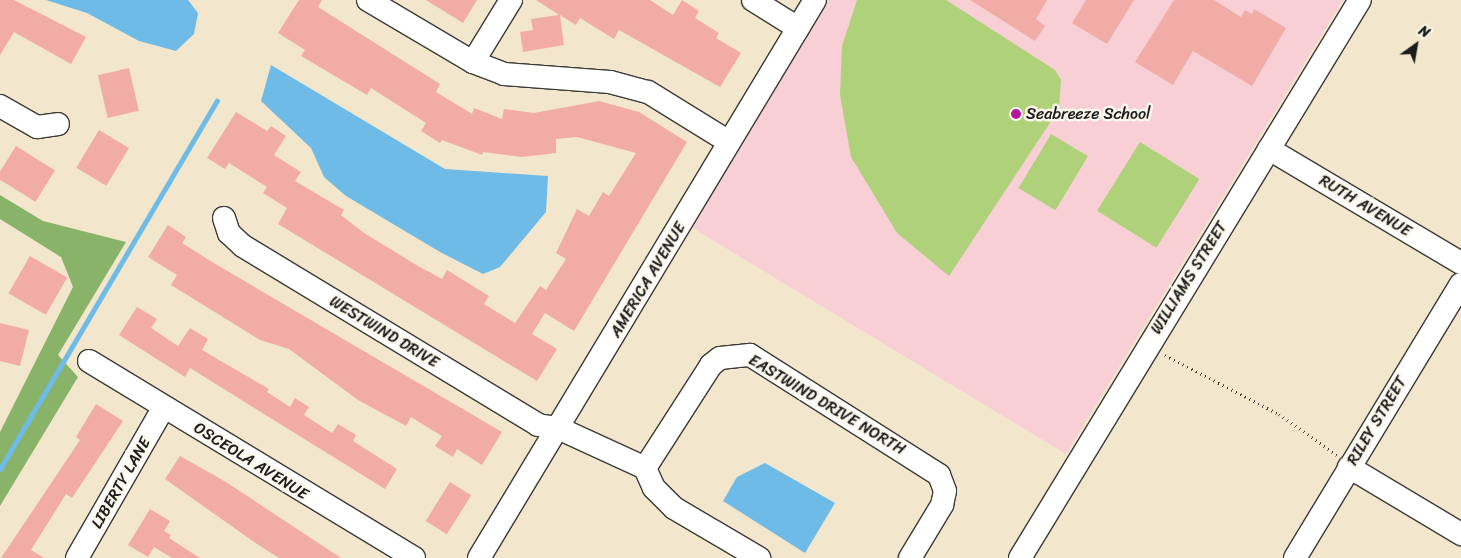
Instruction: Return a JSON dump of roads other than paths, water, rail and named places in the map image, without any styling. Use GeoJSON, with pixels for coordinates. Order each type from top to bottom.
{"type":"FeatureCollection","features":[{"type":"Feature","properties":{"kind":"street"},"geometry":{"type":"LineString","coordinates":[[368,0],[473,62],[504,74],[610,82],[648,92],[729,142]]}},
{"type":"Feature","properties":{"kind":"street"},"geometry":{"type":"LineString","coordinates":[[473,62],[511,0]]}},
{"type":"Feature","properties":{"kind":"street","name":"AMERICA AVENUE"},"geometry":{"type":"LineString","coordinates":[[478,558],[815,0]]}},
{"type":"Feature","properties":{"kind":"street","name":"WILLIAMS STREET"},"geometry":{"type":"LineString","coordinates":[[1020,558],[1147,345],[1360,0]]}},
{"type":"Feature","properties":{"kind":"street"},"geometry":{"type":"LineString","coordinates":[[765,3],[798,28]]}},
{"type":"Feature","properties":{"kind":"street"},"geometry":{"type":"LineString","coordinates":[[0,106],[37,127],[58,124]]}},
{"type":"Feature","properties":{"kind":"street","name":"RUTH AVENUE"},"geometry":{"type":"LineString","coordinates":[[1270,148],[1461,263]]}},
{"type":"Feature","properties":{"kind":"street","name":"WESTWIND DRIVE"},"geometry":{"type":"LineString","coordinates":[[224,218],[229,234],[244,246],[538,425],[558,428],[644,468]]}},
{"type":"Feature","properties":{"kind":"street","name":"RILEY STREET"},"geometry":{"type":"LineString","coordinates":[[1294,558],[1461,284]]}},
{"type":"Feature","properties":{"kind":"street","name":"EASTWIND DRIVE NORTH"},"geometry":{"type":"LineString","coordinates":[[644,468],[711,365],[720,358],[750,355],[939,475],[944,491],[942,505],[910,558]]}},
{"type":"Feature","properties":{"kind":"street","name":"OSCEOLA AVENUE"},"geometry":{"type":"LineString","coordinates":[[89,362],[414,558]]}},
{"type":"Feature","properties":{"kind":"street","name":"LIBERTY LANE"},"geometry":{"type":"LineString","coordinates":[[77,558],[164,407]]}},
{"type":"Feature","properties":{"kind":"street"},"geometry":{"type":"LineString","coordinates":[[1350,466],[1461,534]]}},
{"type":"Feature","properties":{"kind":"street"},"geometry":{"type":"LineString","coordinates":[[644,468],[654,488],[674,508],[759,558]]}},
{"type":"Feature","properties":{"kind":"water"},"geometry":{"type":"Polygon","coordinates":[[[46,0],[188,0],[198,13],[194,34],[176,51],[139,41],[87,13],[46,0]]]}},
{"type":"Feature","properties":{"kind":"water"},"geometry":{"type":"Polygon","coordinates":[[[271,65],[445,169],[548,176],[546,212],[500,267],[483,274],[440,252],[346,196],[324,177],[311,148],[261,101],[271,65]]]}},
{"type":"Feature","properties":{"kind":"water"},"geometry":{"type":"Polygon","coordinates":[[[765,463],[835,503],[805,553],[723,501],[737,477],[765,463]]]}},
{"type":"Feature","properties":{"kind":"waterway"},"geometry":{"type":"LineString","coordinates":[[0,469],[217,101]]}},
{"type":"Feature","properties":{"kind":"place","name":"Seabreeze School"},"geometry":{"type":"Point","coordinates":[1016,114]}}]}
